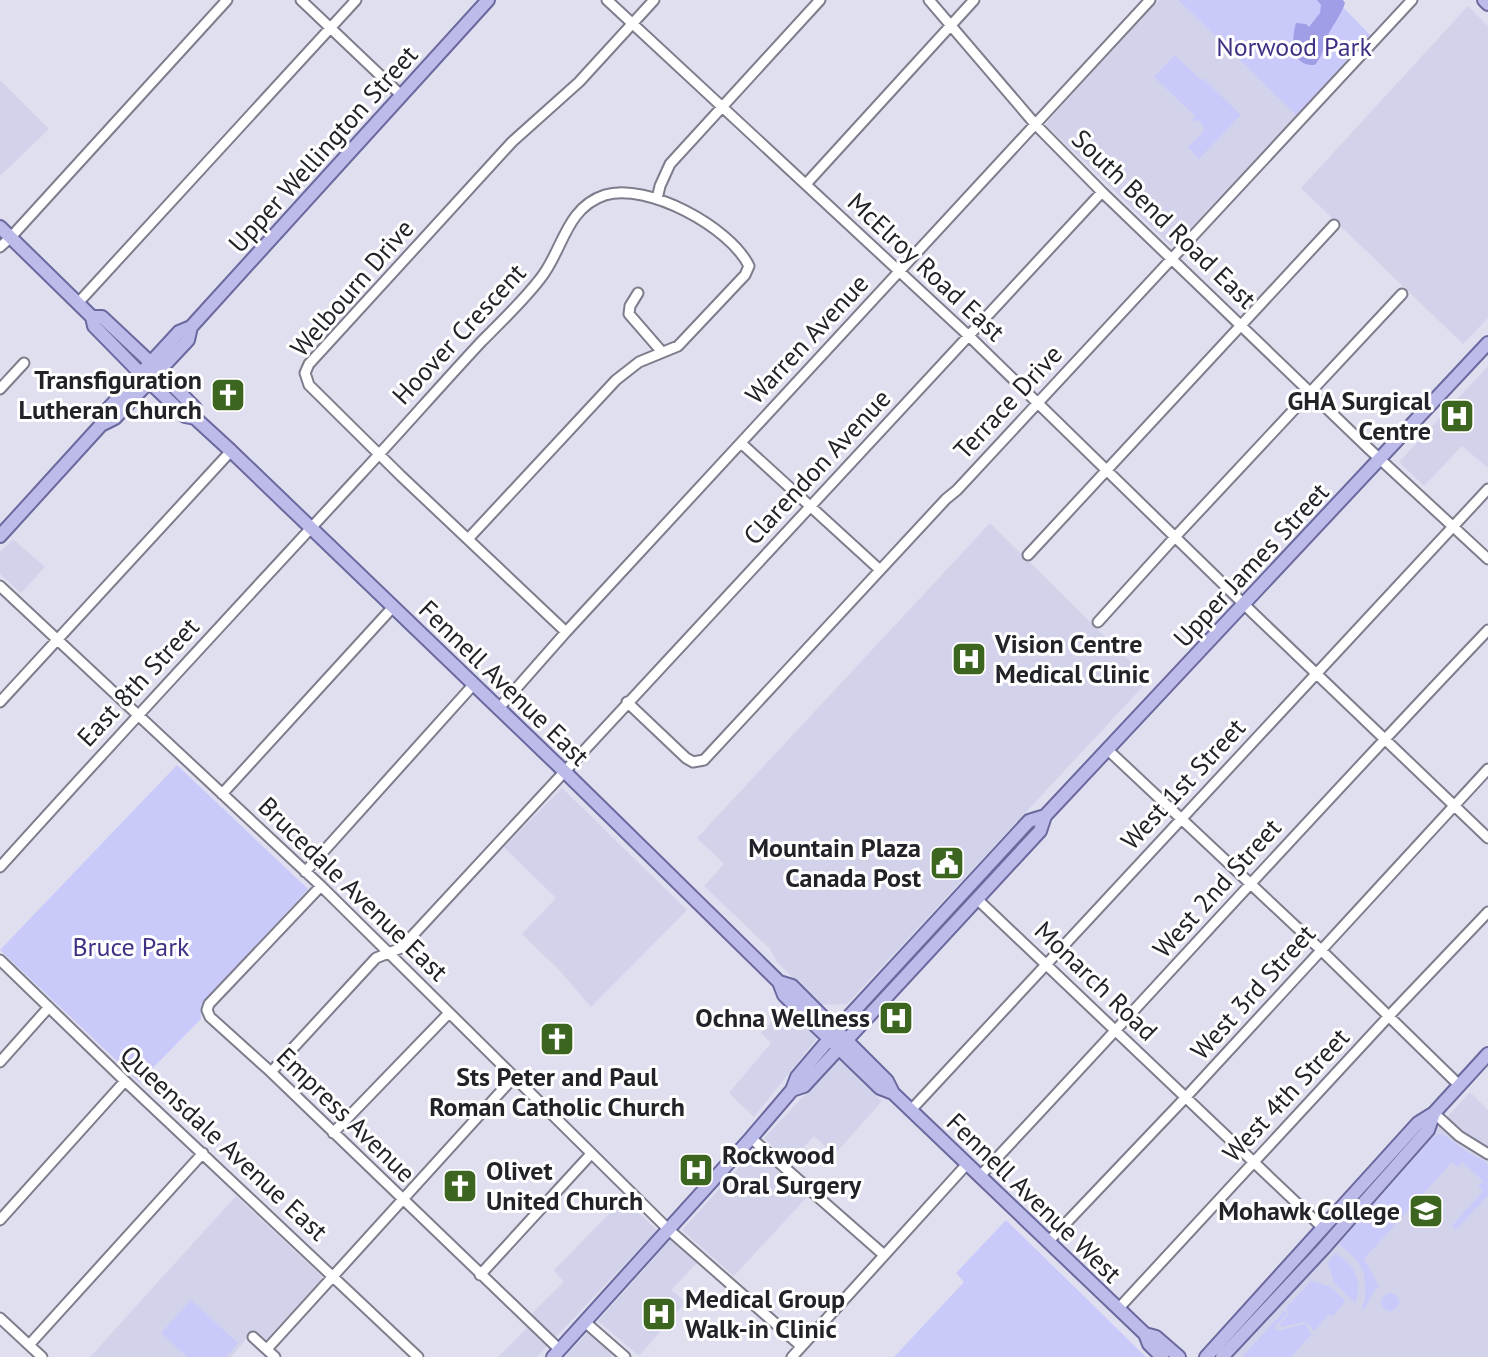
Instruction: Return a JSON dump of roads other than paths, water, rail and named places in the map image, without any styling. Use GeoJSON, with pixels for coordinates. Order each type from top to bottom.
{"type":"FeatureCollection","features":[{"type":"Feature","properties":{"kind":"main road","name":"Upper Wellington Street"},"geometry":{"type":"LineString","coordinates":[[0,536],[101,425],[107,410],[188,340],[191,327],[488,0]]}},
{"type":"Feature","properties":{"kind":"main road","name":"Fennell Avenue East"},"geometry":{"type":"LineString","coordinates":[[0,227],[92,317],[94,326],[145,378],[185,416],[195,418],[231,451],[779,982],[784,995],[838,1039]]}},
{"type":"Feature","properties":{"kind":"main road","name":"Fennell Avenue East"},"geometry":{"type":"LineString","coordinates":[[92,317],[102,317],[155,367],[195,408],[195,418]]}},
{"type":"Feature","properties":{"kind":"main road","name":"Upper James Street"},"geometry":{"type":"LineString","coordinates":[[557,1354],[751,1138],[792,1090],[797,1077],[977,899],[1040,831],[1045,816],[1488,343]]}},
{"type":"Feature","properties":{"kind":"main road","name":"Upper James Street"},"geometry":{"type":"LineString","coordinates":[[838,1039],[1029,821],[1045,816]]}},
{"type":"Feature","properties":{"kind":"main road","name":"Fennell Avenue West"},"geometry":{"type":"LineString","coordinates":[[838,1039],[887,1081],[893,1093],[1145,1334],[1149,1344],[1162,1357]]}},
{"type":"Feature","properties":{"kind":"main road"},"geometry":{"type":"LineString","coordinates":[[1206,1357],[1418,1123],[1434,1113],[1488,1054]]}},
{"type":"Feature","properties":{"kind":"main road"},"geometry":{"type":"LineString","coordinates":[[1222,1357],[1428,1130],[1434,1113]]}},
{"type":"Feature","properties":{"kind":"main road","name":"Fennell Avenue West"},"geometry":{"type":"LineString","coordinates":[[1145,1334],[1156,1337],[1179,1357]]}},
{"type":"Feature","properties":{"kind":"street"},"geometry":{"type":"LineString","coordinates":[[0,247],[227,0]]}},
{"type":"Feature","properties":{"kind":"street"},"geometry":{"type":"LineString","coordinates":[[301,0],[402,96]]}},
{"type":"Feature","properties":{"kind":"street"},"geometry":{"type":"LineString","coordinates":[[78,303],[356,0]]}},
{"type":"Feature","properties":{"kind":"street","name":"McElroy Road East"},"geometry":{"type":"LineString","coordinates":[[607,0],[970,337],[1488,838]]}},
{"type":"Feature","properties":{"kind":"street","name":"Welbourn Drive"},"geometry":{"type":"LineString","coordinates":[[566,632],[309,385],[305,376],[307,366],[512,142],[579,82],[654,0]]}},
{"type":"Feature","properties":{"kind":"street"},"geometry":{"type":"LineString","coordinates":[[657,199],[670,164],[820,0]]}},
{"type":"Feature","properties":{"kind":"street","name":"South Bend Road East"},"geometry":{"type":"LineString","coordinates":[[929,0],[1035,124],[1102,192],[1488,559]]}},
{"type":"Feature","properties":{"kind":"street"},"geometry":{"type":"LineString","coordinates":[[806,184],[974,0]]}},
{"type":"Feature","properties":{"kind":"street","name":"Warren Avenue"},"geometry":{"type":"LineString","coordinates":[[499,708],[1150,0]]}},
{"type":"Feature","properties":{"kind":"street","name":"Terrace Drive"},"geometry":{"type":"LineString","coordinates":[[627,702],[686,758],[693,762],[704,760],[1412,0]]}},
{"type":"Feature","properties":{"kind":"street","name":"Clarendon Avenue"},"geometry":{"type":"LineString","coordinates":[[271,1072],[376,958],[401,948],[1102,192]]}},
{"type":"Feature","properties":{"kind":"street","name":"Hoover Crescent"},"geometry":{"type":"LineString","coordinates":[[310,528],[543,276],[573,218],[588,203],[606,195],[629,193],[657,199],[701,220],[728,240],[745,257],[749,266],[745,275],[678,346],[639,362],[616,380],[468,539]]}},
{"type":"Feature","properties":{"kind":"street"},"geometry":{"type":"LineString","coordinates":[[1028,555],[1334,225]]}},
{"type":"Feature","properties":{"kind":"street"},"geometry":{"type":"LineString","coordinates":[[638,293],[629,314],[662,352]]}},
{"type":"Feature","properties":{"kind":"street"},"geometry":{"type":"LineString","coordinates":[[1098,622],[1402,294]]}},
{"type":"Feature","properties":{"kind":"street"},"geometry":{"type":"LineString","coordinates":[[0,389],[24,363]]}},
{"type":"Feature","properties":{"kind":"street"},"geometry":{"type":"LineString","coordinates":[[741,443],[880,570]]}},
{"type":"Feature","properties":{"kind":"street"},"geometry":{"type":"LineString","coordinates":[[0,702],[231,451]]}},
{"type":"Feature","properties":{"kind":"street","name":"West 1st Street"},"geometry":{"type":"LineString","coordinates":[[911,1110],[1488,489]]}},
{"type":"Feature","properties":{"kind":"street","name":"East 8th Street"},"geometry":{"type":"LineString","coordinates":[[0,867],[310,528]]}},
{"type":"Feature","properties":{"kind":"street","name":"Brucedale Avenue East"},"geometry":{"type":"LineString","coordinates":[[0,586],[321,886],[669,1230],[801,1346]]}},
{"type":"Feature","properties":{"kind":"street"},"geometry":{"type":"LineString","coordinates":[[222,794],[393,607]]}},
{"type":"Feature","properties":{"kind":"street","name":"West 2nd Street"},"geometry":{"type":"LineString","coordinates":[[980,1176],[1383,739],[1488,630]]}},
{"type":"Feature","properties":{"kind":"street"},"geometry":{"type":"LineString","coordinates":[[305,872],[474,684]]}},
{"type":"Feature","properties":{"kind":"street"},"geometry":{"type":"LineString","coordinates":[[1108,750],[1459,1085]]}},
{"type":"Feature","properties":{"kind":"street","name":"West 3rd Street"},"geometry":{"type":"LineString","coordinates":[[1048,1242],[1488,769]]}},
{"type":"Feature","properties":{"kind":"street","name":"Empress Avenue"},"geometry":{"type":"LineString","coordinates":[[321,886],[209,1004],[207,1010],[210,1017],[271,1072],[557,1354]]}},
{"type":"Feature","properties":{"kind":"street","name":"Monarch Road"},"geometry":{"type":"LineString","coordinates":[[977,899],[1323,1228]]}},
{"type":"Feature","properties":{"kind":"street","name":"West 4th Street"},"geometry":{"type":"LineString","coordinates":[[1118,1309],[1488,912]]}},
{"type":"Feature","properties":{"kind":"street","name":"Queensdale Avenue East"},"geometry":{"type":"LineString","coordinates":[[0,960],[418,1357]]}},
{"type":"Feature","properties":{"kind":"street"},"geometry":{"type":"LineString","coordinates":[[0,1062],[49,1007]]}},
{"type":"Feature","properties":{"kind":"street"},"geometry":{"type":"LineString","coordinates":[[333,1133],[449,1013]]}},
{"type":"Feature","properties":{"kind":"street"},"geometry":{"type":"LineString","coordinates":[[267,1349],[514,1077]]}},
{"type":"Feature","properties":{"kind":"street"},"geometry":{"type":"LineString","coordinates":[[0,1220],[125,1081]]}},
{"type":"Feature","properties":{"kind":"street"},"geometry":{"type":"LineString","coordinates":[[1434,1113],[1459,1136],[1488,1154]]}},
{"type":"Feature","properties":{"kind":"street"},"geometry":{"type":"LineString","coordinates":[[751,1138],[884,1255]]}},
{"type":"Feature","properties":{"kind":"street"},"geometry":{"type":"LineString","coordinates":[[29,1345],[203,1153]]}},
{"type":"Feature","properties":{"kind":"street"},"geometry":{"type":"LineString","coordinates":[[480,1275],[591,1154]]}},
{"type":"Feature","properties":{"kind":"street"},"geometry":{"type":"LineString","coordinates":[[792,1357],[967,1164]]}},
{"type":"Feature","properties":{"kind":"street"},"geometry":{"type":"LineString","coordinates":[[0,1318],[42,1357]]}},
{"type":"Feature","properties":{"kind":"street"},"geometry":{"type":"LineString","coordinates":[[585,1322],[625,1357]]}},
{"type":"Feature","properties":{"kind":"street"},"geometry":{"type":"LineString","coordinates":[[253,1337],[275,1357]]}},
{"type":"Feature","properties":{"kind":"place","name":"Transfiguration Lutheran Church"},"geometry":{"type":"Point","coordinates":[228,395]}},
{"type":"Feature","properties":{"kind":"place","name":"GHA Surgical Centre"},"geometry":{"type":"Point","coordinates":[1457,416]}},
{"type":"Feature","properties":{"kind":"place","name":"Vision Centre Medical Clinic"},"geometry":{"type":"Point","coordinates":[969,659]}},
{"type":"Feature","properties":{"kind":"place","name":"Mountain Plaza Canada Post"},"geometry":{"type":"Point","coordinates":[947,863]}},
{"type":"Feature","properties":{"kind":"place","name":"Ochna Wellness"},"geometry":{"type":"Point","coordinates":[896,1018]}},
{"type":"Feature","properties":{"kind":"place","name":"Sts Peter and Paul Roman Catholic Church"},"geometry":{"type":"Point","coordinates":[557,1039]}},
{"type":"Feature","properties":{"kind":"place","name":"Rockwood Oral Surgery"},"geometry":{"type":"Point","coordinates":[696,1170]}},
{"type":"Feature","properties":{"kind":"place","name":"Olivet United Church"},"geometry":{"type":"Point","coordinates":[460,1186]}},
{"type":"Feature","properties":{"kind":"place","name":"Mohawk College"},"geometry":{"type":"Point","coordinates":[1426,1211]}},
{"type":"Feature","properties":{"kind":"place","name":"Medical Group Walk-in Clinic"},"geometry":{"type":"Point","coordinates":[659,1314]}},
{"type":"Feature","properties":{"kind":"park label","name":"Norwood Park"},"geometry":{"type":"Point","coordinates":[1294,47]}},
{"type":"Feature","properties":{"kind":"park label","name":"Bruce Park"},"geometry":{"type":"Point","coordinates":[131,947]}}]}
